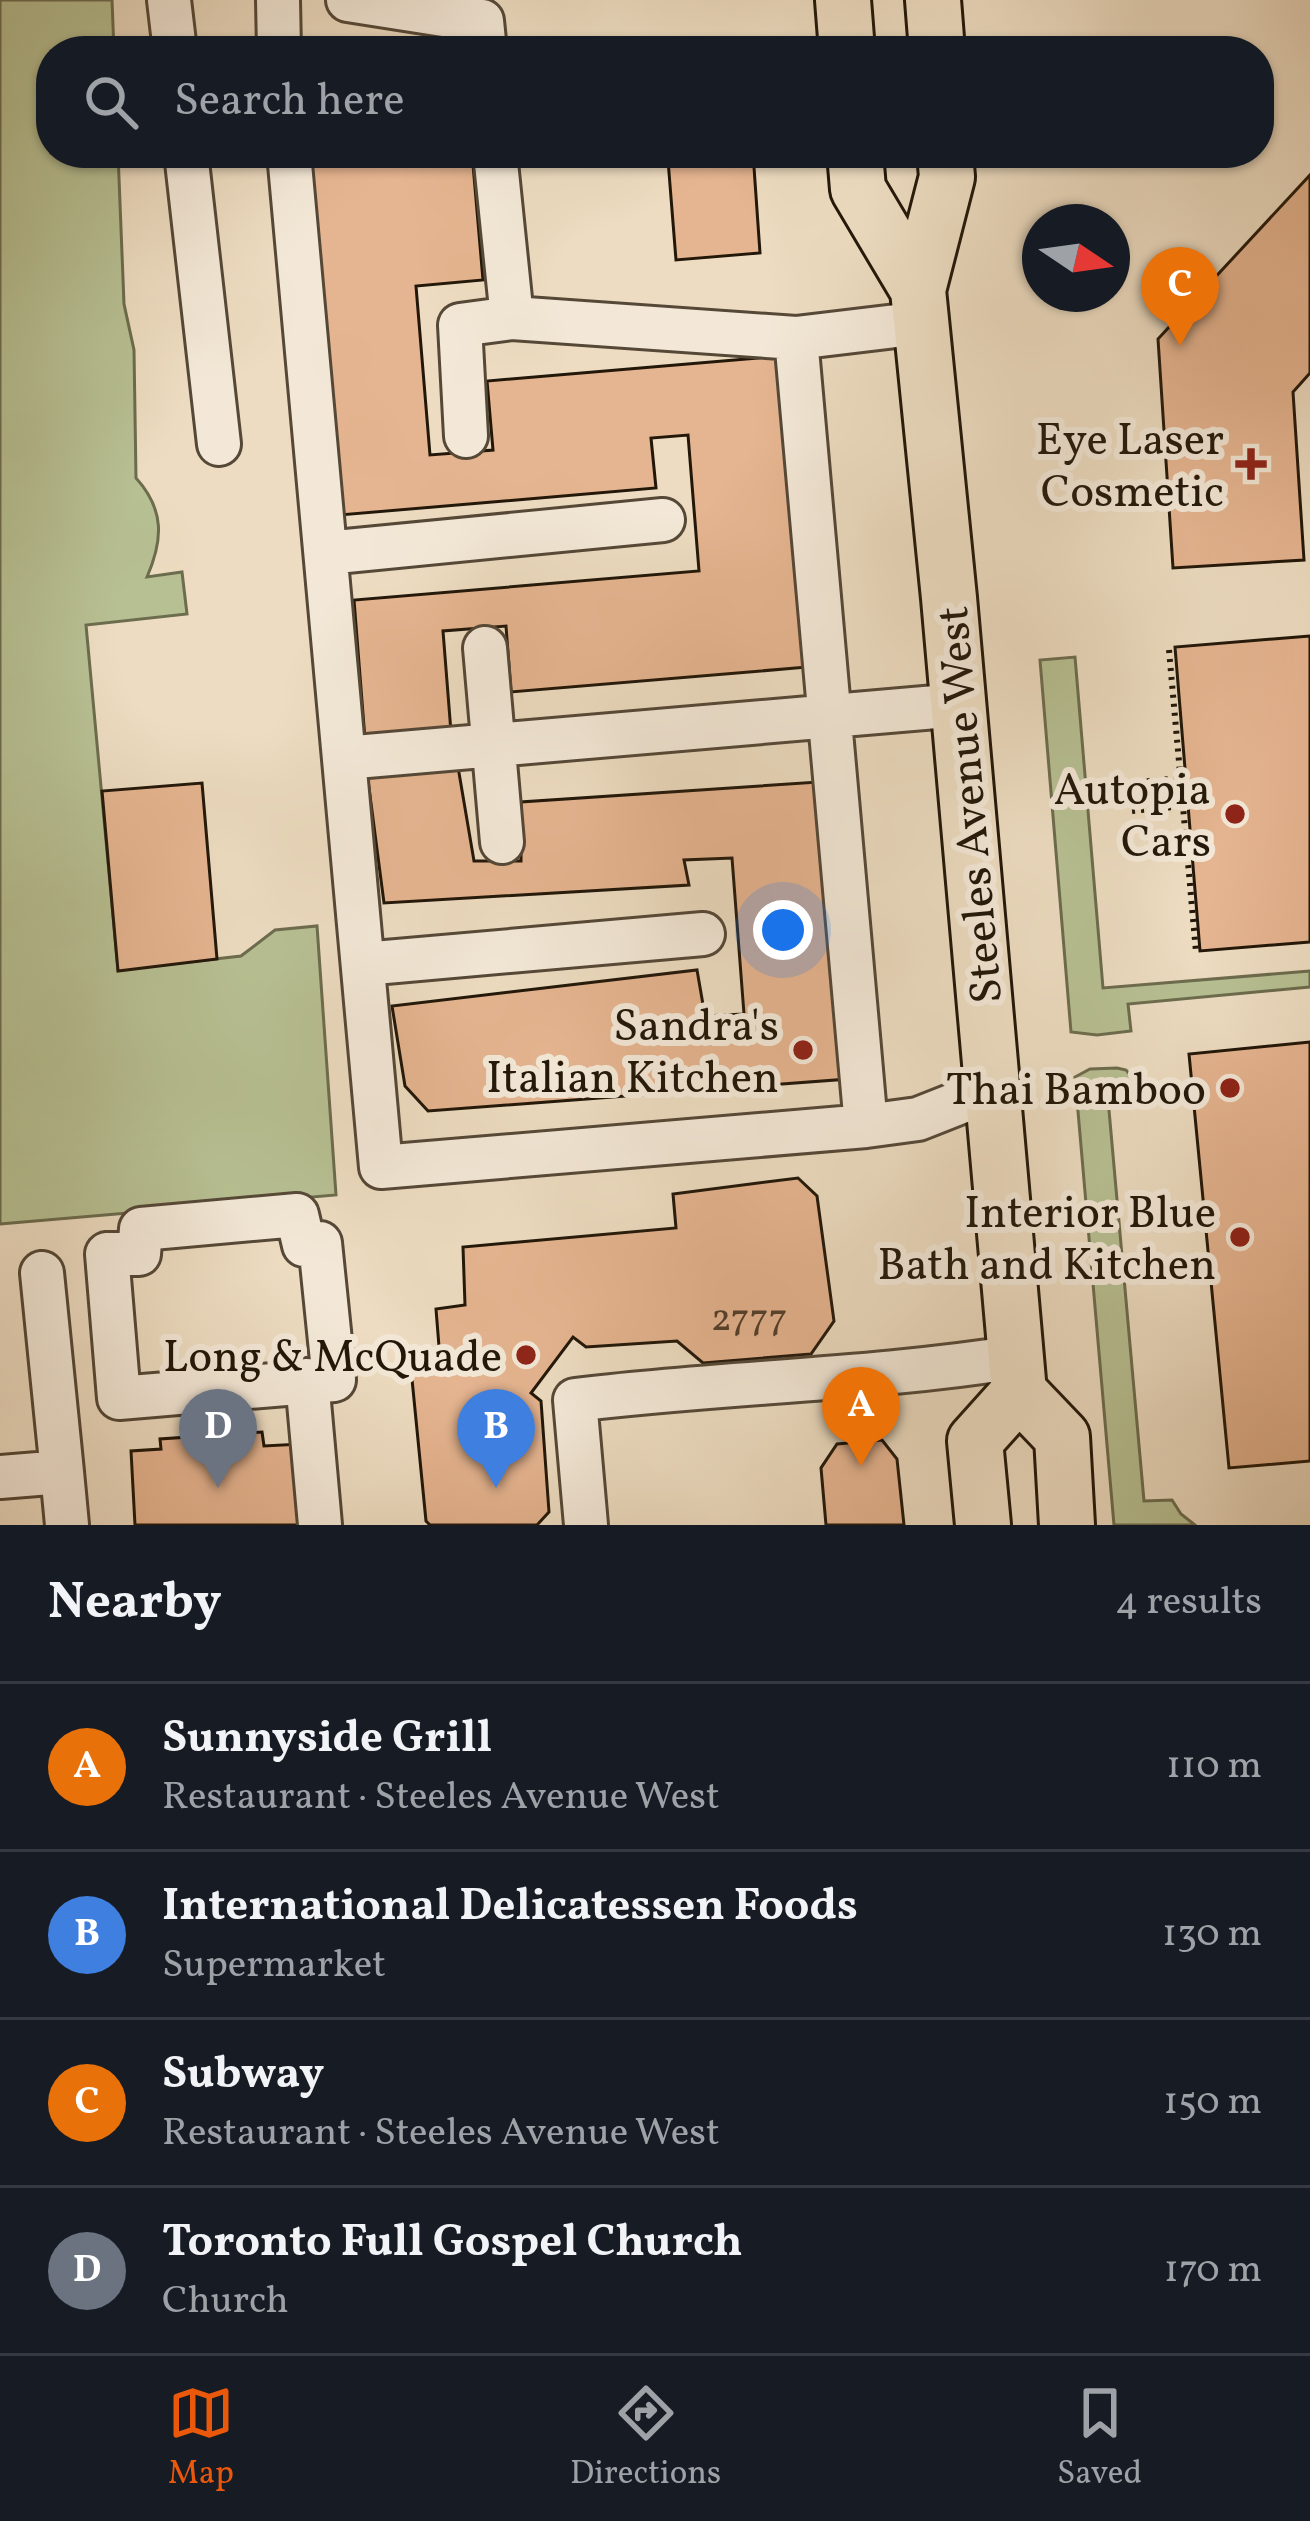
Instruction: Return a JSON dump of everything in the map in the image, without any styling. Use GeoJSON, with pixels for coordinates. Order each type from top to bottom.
{"type":"FeatureCollection","features":[{"type":"Feature","properties":{"kind":"main road"},"geometry":{"type":"LineString","coordinates":[[843,0],[846,36]]}},
{"type":"Feature","properties":{"kind":"main road"},"geometry":{"type":"LineString","coordinates":[[934,0],[936,36]]}},
{"type":"Feature","properties":{"kind":"main road","name":"Steeles Avenue West"},"geometry":{"type":"LineString","coordinates":[[856,168],[858,189],[919,307]]}},
{"type":"Feature","properties":{"kind":"main road","name":"Steeles Avenue West"},"geometry":{"type":"LineString","coordinates":[[946,168],[919,307],[1017,1374]]}},
{"type":"Feature","properties":{"kind":"main road"},"geometry":{"type":"LineString","coordinates":[[982,1525],[975,1441],[1017,1374],[1062,1437],[1067,1525]]}},
{"type":"Feature","properties":{"kind":"lane"},"geometry":{"type":"LineString","coordinates":[[169,0],[173,36]]}},
{"type":"Feature","properties":{"kind":"lane"},"geometry":{"type":"LineString","coordinates":[[278,0],[279,36]]}},
{"type":"Feature","properties":{"kind":"lane"},"geometry":{"type":"LineString","coordinates":[[348,0],[482,21],[484,36]]}},
{"type":"Feature","properties":{"kind":"lane"},"geometry":{"type":"LineString","coordinates":[[189,168],[219,443]]}},
{"type":"Feature","properties":{"kind":"lane"},"geometry":{"type":"LineString","coordinates":[[290,168],[381,1167],[918,1120],[994,1089]]}},
{"type":"Feature","properties":{"kind":"lane"},"geometry":{"type":"LineString","coordinates":[[497,168],[512,318]]}},
{"type":"Feature","properties":{"kind":"lane"},"geometry":{"type":"LineString","coordinates":[[466,436],[460,325],[512,318],[796,338],[919,307]]}},
{"type":"Feature","properties":{"kind":"lane"},"geometry":{"type":"LineString","coordinates":[[796,338],[866,1126]]}},
{"type":"Feature","properties":{"kind":"lane"},"geometry":{"type":"LineString","coordinates":[[326,553],[663,520]]}},
{"type":"Feature","properties":{"kind":"lane"},"geometry":{"type":"LineString","coordinates":[[485,648],[502,842]]}},
{"type":"Feature","properties":{"kind":"lane"},"geometry":{"type":"LineString","coordinates":[[344,758],[958,705]]}},
{"type":"Feature","properties":{"kind":"lane"},"geometry":{"type":"LineString","coordinates":[[363,964],[703,934]]}},
{"type":"Feature","properties":{"kind":"lane"},"geometry":{"type":"LineString","coordinates":[[297,1215],[304,1244],[320,1243],[334,1380],[307,1380],[119,1398],[107,1254],[140,1254],[141,1229],[297,1215]]}},
{"type":"Feature","properties":{"kind":"lane"},"geometry":{"type":"LineString","coordinates":[[42,1273],[67,1525]]}},
{"type":"Feature","properties":{"kind":"lane"},"geometry":{"type":"LineString","coordinates":[[586,1525],[575,1400],[765,1380],[938,1370],[1017,1374]]}},
{"type":"Feature","properties":{"kind":"lane"},"geometry":{"type":"LineString","coordinates":[[307,1380],[320,1525]]}},
{"type":"Feature","properties":{"kind":"lane"},"geometry":{"type":"LineString","coordinates":[[0,1477],[62,1472]]}},
{"type":"Feature","properties":{"kind":"path"},"geometry":{"type":"LineString","coordinates":[[1169,650],[1196,952]]}},
{"type":"Feature","properties":{"kind":"path"},"geometry":{"type":"LineString","coordinates":[[1129,783],[1180,778]]}},
{"type":"Feature","properties":{"kind":"path"},"geometry":{"type":"LineString","coordinates":[[1130,795],[1184,790]]}},
{"type":"Feature","properties":{"kind":"path"},"geometry":{"type":"LineString","coordinates":[[1132,811],[1183,806]]}},
{"type":"Feature","properties":{"kind":"green space"},"geometry":{"type":"Polygon","coordinates":[[[0,0],[112,0],[113,36],[36,36],[36,168],[119,168],[124,304],[134,350],[136,478],[152,502],[158,526],[147,577],[182,572],[187,614],[86,625],[118,970],[241,956],[275,930],[317,926],[336,1195],[0,1224],[0,0]]]}},
{"type":"Feature","properties":{"kind":"green space"},"geometry":{"type":"Polygon","coordinates":[[[1075,657],[1103,988],[1310,971],[1310,987],[1128,1004],[1131,1031],[1071,1032],[1040,660],[1075,657]]]}},
{"type":"Feature","properties":{"kind":"green space"},"geometry":{"type":"Polygon","coordinates":[[[1117,1068],[1134,1079],[1131,1085],[1107,1088],[1144,1501],[1172,1500],[1195,1525],[1114,1525],[1075,1077],[1090,1069],[1117,1068]]]}},
{"type":"Feature","properties":{"kind":"building"},"geometry":{"type":"Polygon","coordinates":[[[311,168],[473,168],[483,280],[416,286],[430,455],[493,450],[487,381],[782,356],[808,667],[511,692],[506,626],[443,631],[451,732],[365,739],[354,600],[699,571],[688,435],[651,438],[656,488],[340,515],[311,168]]]}},
{"type":"Feature","properties":{"kind":"building"},"geometry":{"type":"Polygon","coordinates":[[[669,168],[754,168],[760,253],[676,260],[669,168]]]}},
{"type":"Feature","properties":{"kind":"building"},"geometry":{"type":"Polygon","coordinates":[[[1310,175],[1310,373],[1293,392],[1304,560],[1173,568],[1158,339],[1310,175]]]}},
{"type":"Feature","properties":{"kind":"building"},"geometry":{"type":"Polygon","coordinates":[[[1310,636],[1310,942],[1200,951],[1175,647],[1310,636]]]}},
{"type":"Feature","properties":{"kind":"building"},"geometry":{"type":"Polygon","coordinates":[[[457,761],[474,861],[521,861],[521,802],[818,782],[848,1079],[428,1111],[405,1086],[392,1006],[697,970],[705,1016],[744,1014],[732,858],[684,860],[689,885],[384,903],[366,765],[457,761]]]}},
{"type":"Feature","properties":{"kind":"building"},"geometry":{"type":"Polygon","coordinates":[[[202,783],[217,959],[118,971],[102,791],[202,783]]]}},
{"type":"Feature","properties":{"kind":"building"},"geometry":{"type":"Polygon","coordinates":[[[1310,1042],[1310,1461],[1229,1468],[1189,1054],[1310,1042]]]}},
{"type":"Feature","properties":{"kind":"building"},"geometry":{"type":"Polygon","coordinates":[[[798,1178],[817,1196],[834,1321],[811,1354],[703,1363],[677,1341],[586,1347],[573,1337],[531,1393],[541,1401],[549,1512],[537,1525],[430,1525],[426,1521],[410,1359],[440,1359],[436,1309],[465,1305],[463,1247],[676,1228],[673,1194],[798,1178]]]}},
{"type":"Feature","properties":{"kind":"building"},"geometry":{"type":"Polygon","coordinates":[[[262,1432],[264,1446],[301,1444],[306,1525],[135,1525],[131,1451],[161,1449],[160,1439],[262,1432]]]}},
{"type":"Feature","properties":{"kind":"building"},"geometry":{"type":"Polygon","coordinates":[[[882,1440],[897,1459],[904,1525],[826,1525],[821,1468],[837,1444],[882,1440]]]}},
{"type":"Feature","properties":{"kind":"place","name":"Subway"},"geometry":{"type":"Point","coordinates":[1180,346]}},
{"type":"Feature","properties":{"kind":"place","name":"Eye Laser Cosmetic"},"geometry":{"type":"Point","coordinates":[1251,464]}},
{"type":"Feature","properties":{"kind":"place","name":"Autopia Cars"},"geometry":{"type":"Point","coordinates":[1235,814]}},
{"type":"Feature","properties":{"kind":"place","name":"Sandra's Italian Kitchen"},"geometry":{"type":"Point","coordinates":[803,1050]}},
{"type":"Feature","properties":{"kind":"place","name":"Thai Bamboo"},"geometry":{"type":"Point","coordinates":[1230,1088]}},
{"type":"Feature","properties":{"kind":"place","name":"Interior Blue Bath and Kitchen"},"geometry":{"type":"Point","coordinates":[1240,1237]}},
{"type":"Feature","properties":{"kind":"place","name":"Long & McQuade"},"geometry":{"type":"Point","coordinates":[526,1355]}},
{"type":"Feature","properties":{"kind":"place","name":"Sunnyside Grill"},"geometry":{"type":"Point","coordinates":[861,1466]}},
{"type":"Feature","properties":{"kind":"place","name":"Toronto Full Gospel Church"},"geometry":{"type":"Point","coordinates":[218,1488]}},
{"type":"Feature","properties":{"kind":"place","name":"International Delicatessen Foods"},"geometry":{"type":"Point","coordinates":[496,1488]}}]}
